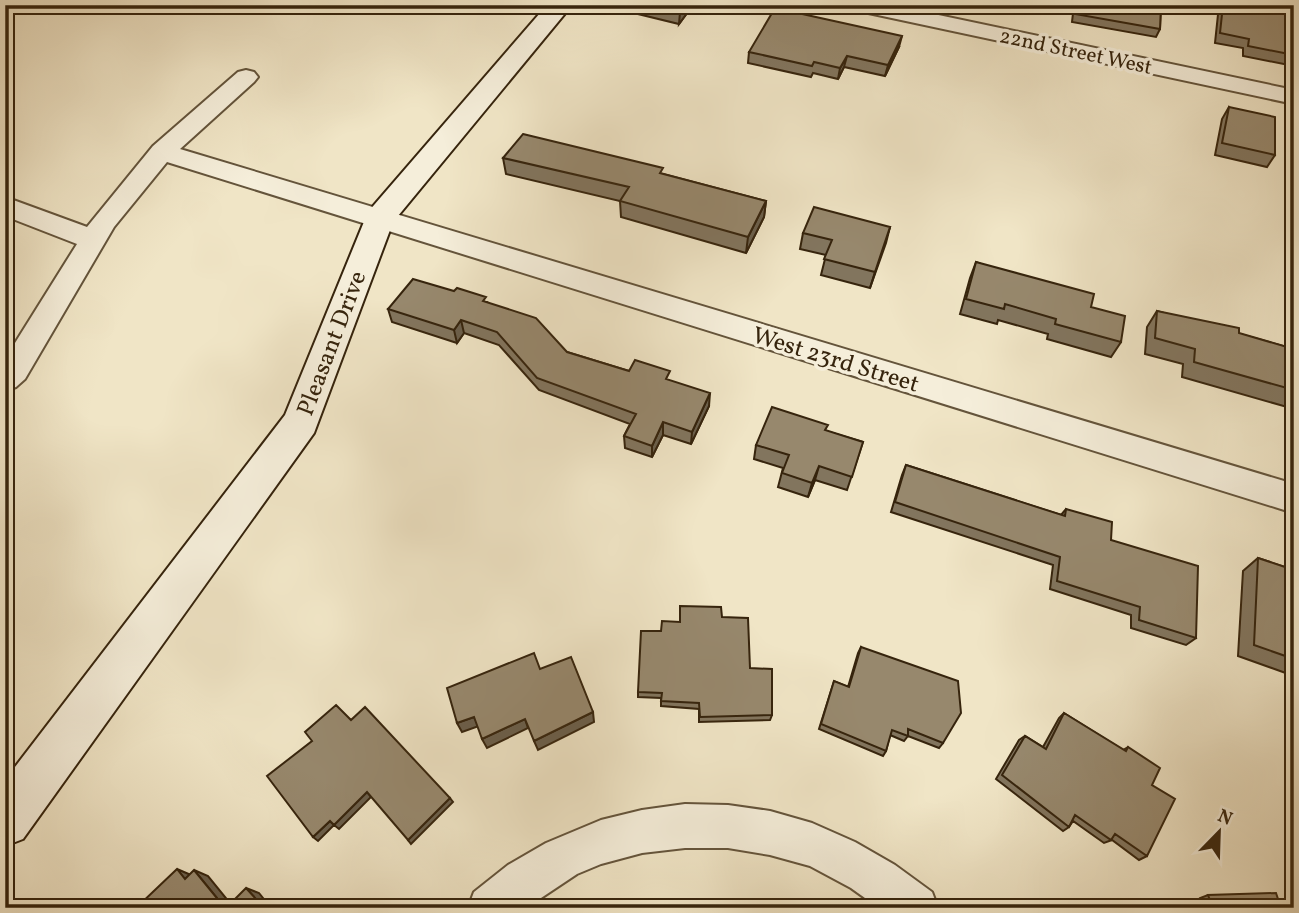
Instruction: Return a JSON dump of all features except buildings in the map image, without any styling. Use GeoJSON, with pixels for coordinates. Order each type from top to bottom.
{"type":"FeatureCollection","features":[{"type":"Feature","properties":{"kind":"street","name":"Pleasant Drive"},"geometry":{"type":"LineString","coordinates":[[5,821],[301,422],[379,219],[560,5]]}},
{"type":"Feature","properties":{"kind":"street","name":"22nd Street West"},"geometry":{"type":"LineString","coordinates":[[859,5],[1294,97]]}},
{"type":"Feature","properties":{"kind":"street"},"geometry":{"type":"LineString","coordinates":[[5,379],[14,371],[93,240],[127,193],[162,152],[246,77]]}},
{"type":"Feature","properties":{"kind":"street","name":"West 23rd Street"},"geometry":{"type":"LineString","coordinates":[[162,152],[1294,499]]}},
{"type":"Feature","properties":{"kind":"street"},"geometry":{"type":"LineString","coordinates":[[5,206],[93,240]]}},
{"type":"Feature","properties":{"kind":"street"},"geometry":{"type":"LineString","coordinates":[[490,908],[551,863],[589,846],[656,828],[725,824],[783,836],[813,846],[870,874],[916,908]]}}]}
